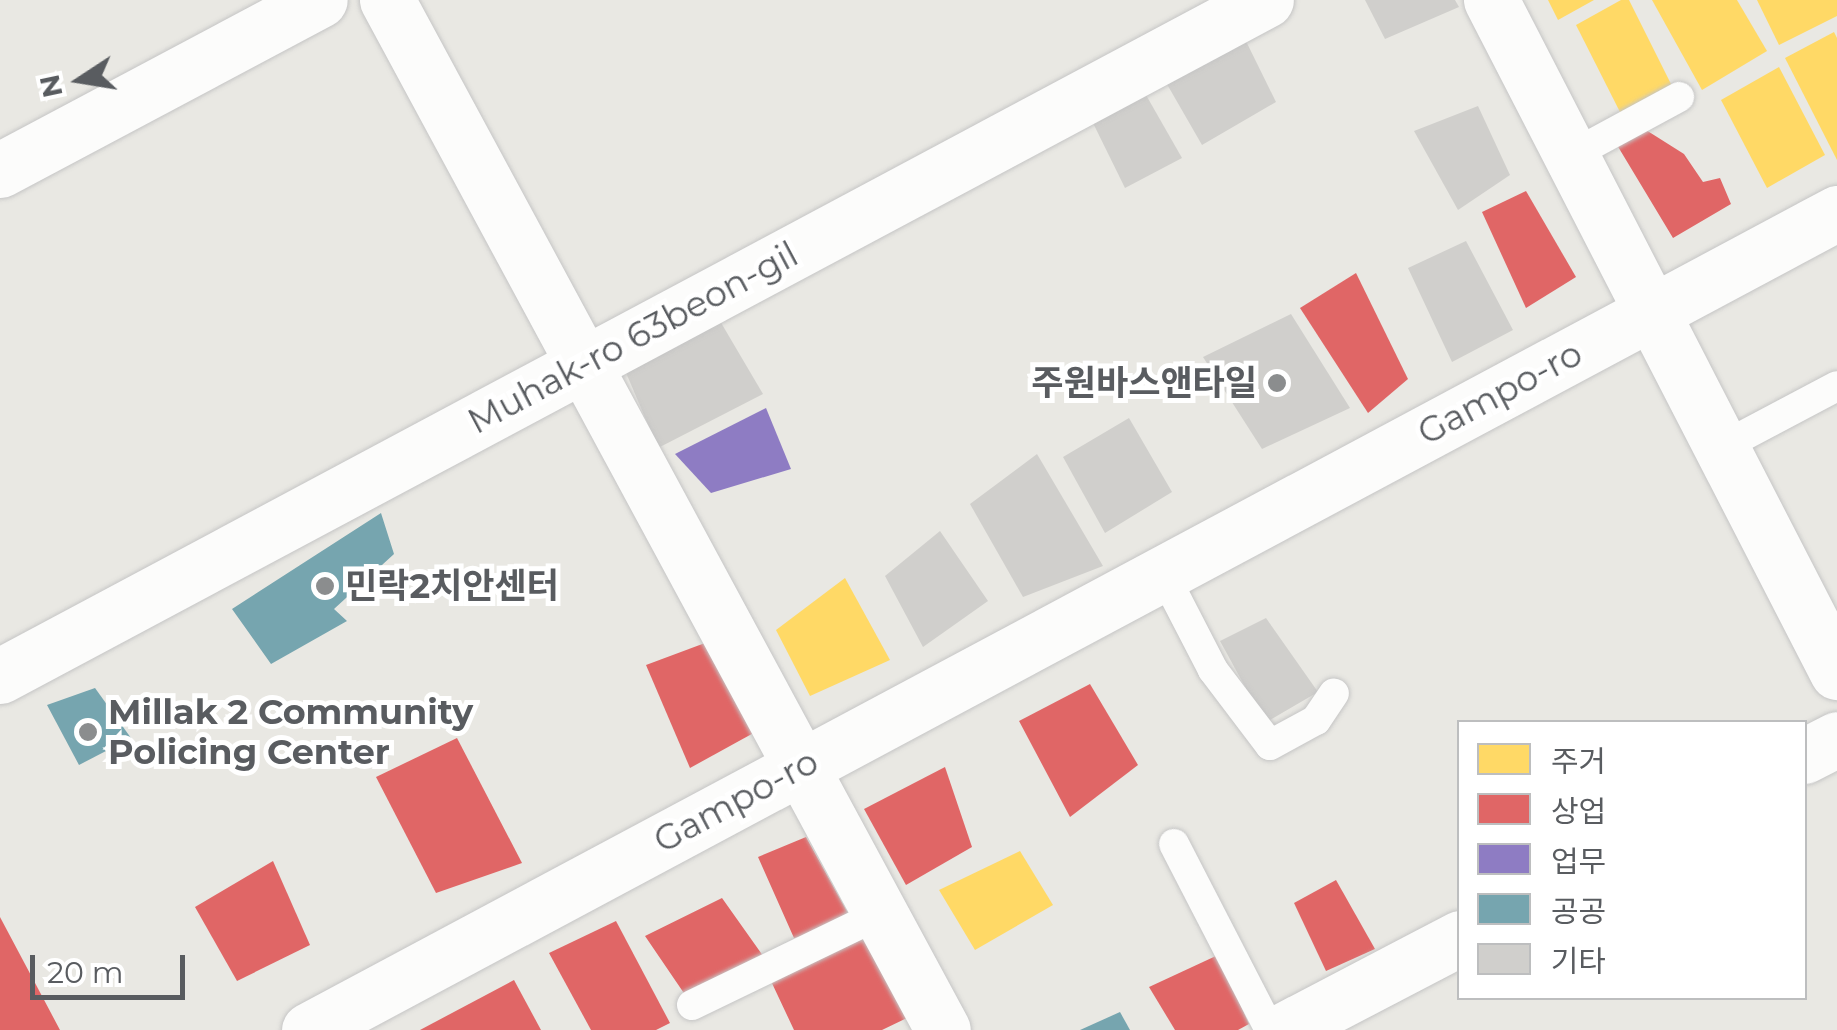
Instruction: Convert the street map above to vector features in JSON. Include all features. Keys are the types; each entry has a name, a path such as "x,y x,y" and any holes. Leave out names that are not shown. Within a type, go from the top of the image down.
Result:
{"street":[{"path":"0,170 320,0"},
{"path":"387,0 884,912 944,1030"},
{"name":"Muhak-ro 63beon-gil","path":"0,676 1266,0"},
{"path":"1491,0 1837,672"},
{"name":"Gampo-ro","path":"308,1030 1837,213"},
{"path":"1807,754 1837,738"},
{"path":"1284,1030 1457,940"}],"lane":[{"path":"1570,156 1679,97"},
{"path":"1720,448 1837,386"},
{"path":"1163,572 1213,670 1270,744 1316,720 1334,692"},
{"path":"1174,844 1270,1030"},
{"path":"692,1005 884,912"}],"building: 주거":[{"path":"1548,0 1594,0 1558,20"},
{"path":"1621,0 1629,0 1672,86 1621,114 1576,25"},
{"path":"1652,0 1737,0 1767,51 1702,90"},
{"path":"1757,0 1837,0 1837,16 1779,45"},
{"path":"1834,32 1837,38 1837,160 1785,58"},
{"path":"1779,67 1825,155 1767,188 1721,100"},
{"path":"845,578 890,660 810,696 776,630"},
{"path":"1020,851 1053,905 975,950 939,890"}],"building: 상업":[{"path":"1646,130 1684,154 1703,182 1720,178 1731,204 1673,238 1617,145"},
{"path":"1526,191 1576,277 1526,308 1482,212"},
{"path":"1356,273 1408,379 1368,413 1300,308"},
{"path":"705,643 759,730 690,768 646,665"},
{"path":"1090,684 1138,765 1070,817 1019,721"},
{"path":"457,738 522,863 436,893 376,777"},
{"path":"945,767 972,847 906,885 864,809"},
{"path":"806,837 909,1017 882,1030 794,1030 770,979 692,1005 645,936 722,898 771,967 854,927 794,938 758,857"},
{"path":"273,861 310,945 237,981 195,907"},
{"path":"1336,880 1375,949 1326,971 1294,903"},
{"path":"0,917 60,1030 0,1030"},
{"path":"616,921 670,1023 656,1030 591,1030 549,953"},
{"path":"1218,955 1249,1024 1238,1030 1175,1030 1149,987"},
{"path":"514,980 541,1030 420,1030"}],"building: 업무":[{"path":"766,408 791,469 711,493 675,454"}],"building: 공공":[{"path":"381,513 394,554 334,609 347,621 271,664 232,609"},
{"path":"95,688 131,738 79,765 47,705"},
{"path":"1120,1012 1130,1030 1080,1030"}],"building: 기타":[{"path":"1365,0 1455,0 1459,7 1385,39"},
{"path":"1241,31 1276,102 1202,145 1164,79"},
{"path":"1142,88 1182,158 1125,188 1093,123"},
{"path":"1478,106 1510,175 1458,210 1414,131"},
{"path":"1466,241 1513,330 1452,362 1408,268"},
{"name":"주원바스앤타일","path":"1291,314 1350,408 1262,449 1203,357"},
{"path":"720,321 763,394 658,448 624,368"},
{"path":"1129,418 1172,492 1105,533 1063,457"},
{"path":"1037,454 1103,566 1023,597 970,504"},
{"path":"940,531 988,601 923,647 885,576"},
{"path":"1266,618 1318,692 1265,723 1220,641"}],"place":[{"name":"주원바스앤타일","path":"1277,383"},
{"name":"민락2치안센터","path":"325,586"},
{"name":"Millak 2 Community Policing Center","path":"88,732"}]}
